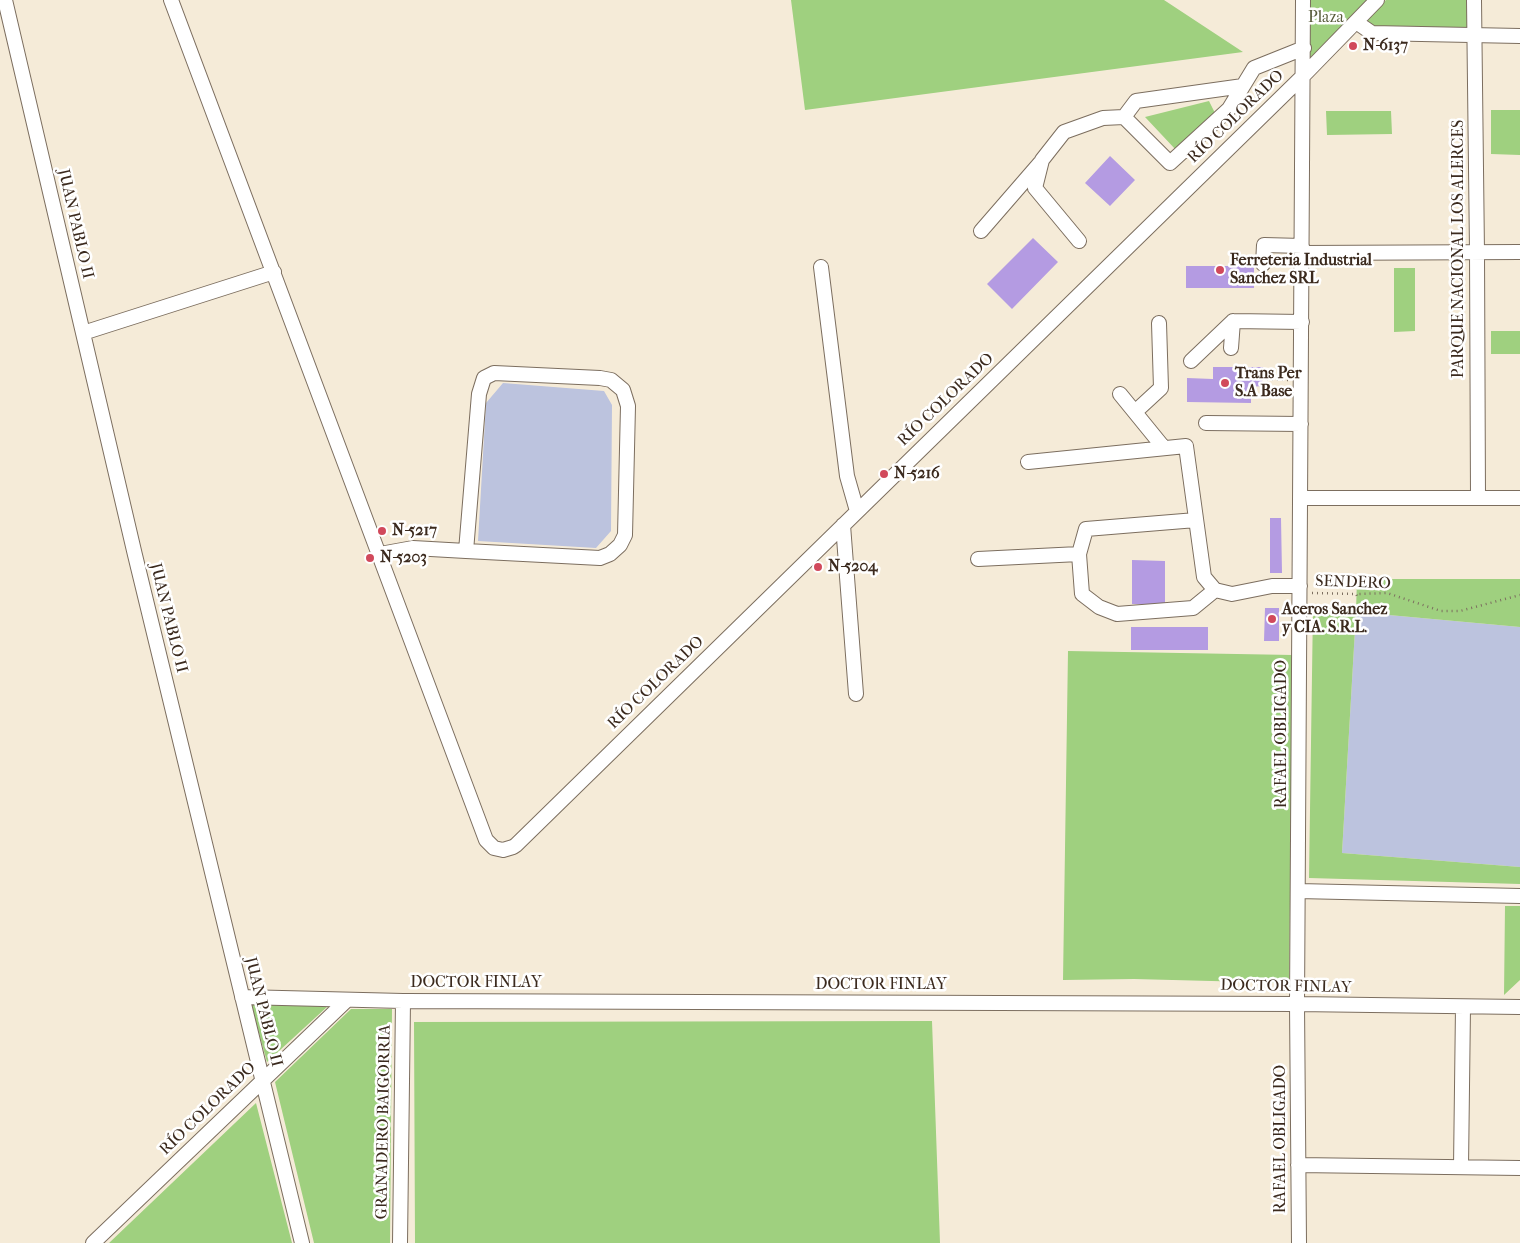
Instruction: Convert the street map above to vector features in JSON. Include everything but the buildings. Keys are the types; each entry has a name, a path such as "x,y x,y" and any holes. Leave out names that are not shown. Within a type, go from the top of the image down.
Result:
{"street":[{"name":"JUAN PABLO II","path":"4,0 302,1243"},
{"path":"171,0 380,554 413,548 466,551 600,558 610,554 620,545 625,535 628,406 623,390 611,380 600,378 494,373 484,378 479,394 466,551"},
{"name":"RAFAEL OBLIGADO","path":"1299,1243 1298,891 1304,0"},
{"name":"RÍO COLORADO","path":"380,554 486,840 491,846 499,850 508,849 516,845 1304,76 1377,0"},
{"name":"PARQUE NACIONAL LOS ALERCES","path":"1474,0 1478,498"},
{"path":"1356,22 1372,33 1520,36"},
{"path":"980,231 1064,132 1103,118 1124,117 1170,163 1229,109 1254,68 1304,48"},
{"path":"1124,117 1136,101 1243,86"},
{"path":"1042,160 1035,188 1079,241"},
{"path":"1264,264 1264,245 1302,249 1520,252"},
{"path":"821,267 847,476 857,511"},
{"path":"83,333 274,272"},
{"path":"1191,361 1232,321 1302,322"},
{"path":"1231,348 1232,321"},
{"path":"1135,412 1161,388 1159,323"},
{"path":"1120,394 1164,448"},
{"path":"1206,423 1301,424"},
{"path":"1028,462 1186,446 1204,577 1215,590 1232,594 1272,586 1300,590"},
{"path":"1301,498 1520,498"},
{"path":"1196,520 1086,529 1079,554 1082,594 1099,607 1117,614 1194,608 1215,590"},
{"path":"842,526 856,694"},
{"path":"978,559 1079,554"},
{"path":"1298,891 1520,896"},
{"name":"DOCTOR FINLAY","path":"242,997 403,1001 1463,1006 1517,1004"},
{"name":"RÍO COLORADO","path":"93,1243 347,1000"},
{"name":"GRANADERO BAIGORRIA","path":"400,1243 403,1001"},
{"path":"1461,1168 1463,1006"},
{"path":"1298,1165 1520,1168"}],"path":[{"path":"1273,275 1302,275"},
{"path":"1262,379 1302,380"},
{"name":"SENDERO","path":"1300,590 1356,594 1357,596 1358,594 1387,593 1441,611 1460,611 1520,595"}],"shaded area":[{"path":"503,383 604,391 612,405 611,531 596,548 478,541 486,403"},
{"path":"1356,612 1520,627 1520,867 1342,853"}],"green space":[{"path":"791,0 1164,0 1243,52 805,110"},
{"name":"Plaza","path":"1308,0 1369,0 1308,60"},
{"name":"Plaza","path":"1386,0 1469,0 1470,31 1372,29 1364,22"},
{"path":"1209,101 1215,113 1176,150 1145,117"},
{"path":"1491,110 1520,110 1520,155 1491,154"},
{"path":"1326,111 1391,111 1392,134 1327,135"},
{"path":"1394,268 1415,268 1415,331 1394,332"},
{"path":"1491,331 1520,331 1520,354 1491,354"},
{"path":"1357,579 1520,579 1520,627 1356,612 1342,853 1520,867 1520,884 1309,878 1313,607 1356,611"},
{"path":"1068,651 1293,655 1289,983 1134,979 1063,980"},
{"path":"1505,906 1520,906 1520,980 1504,995"},
{"path":"251,1004 328,1006 267,1062"},
{"path":"351,1009 392,1009 390,1243 314,1243 275,1082"},
{"path":"932,1021 940,1243 415,1243 414,1022"},
{"path":"256,1103 292,1243 109,1243"}],"place":[{"name":"N-6137","path":"1353,46"},
{"name":"Ferreteria Industrial Sanchez SRL","path":"1220,270"},
{"name":"Trans Per S.A Base","path":"1225,383"},
{"name":"N-5216","path":"884,474"},
{"name":"N-5217","path":"382,531"},
{"name":"N-5203","path":"370,558"},
{"name":"N-5204","path":"818,567"},
{"name":"Aceros Sanchez y CIA. S.R.L.","path":"1272,619"}]}
